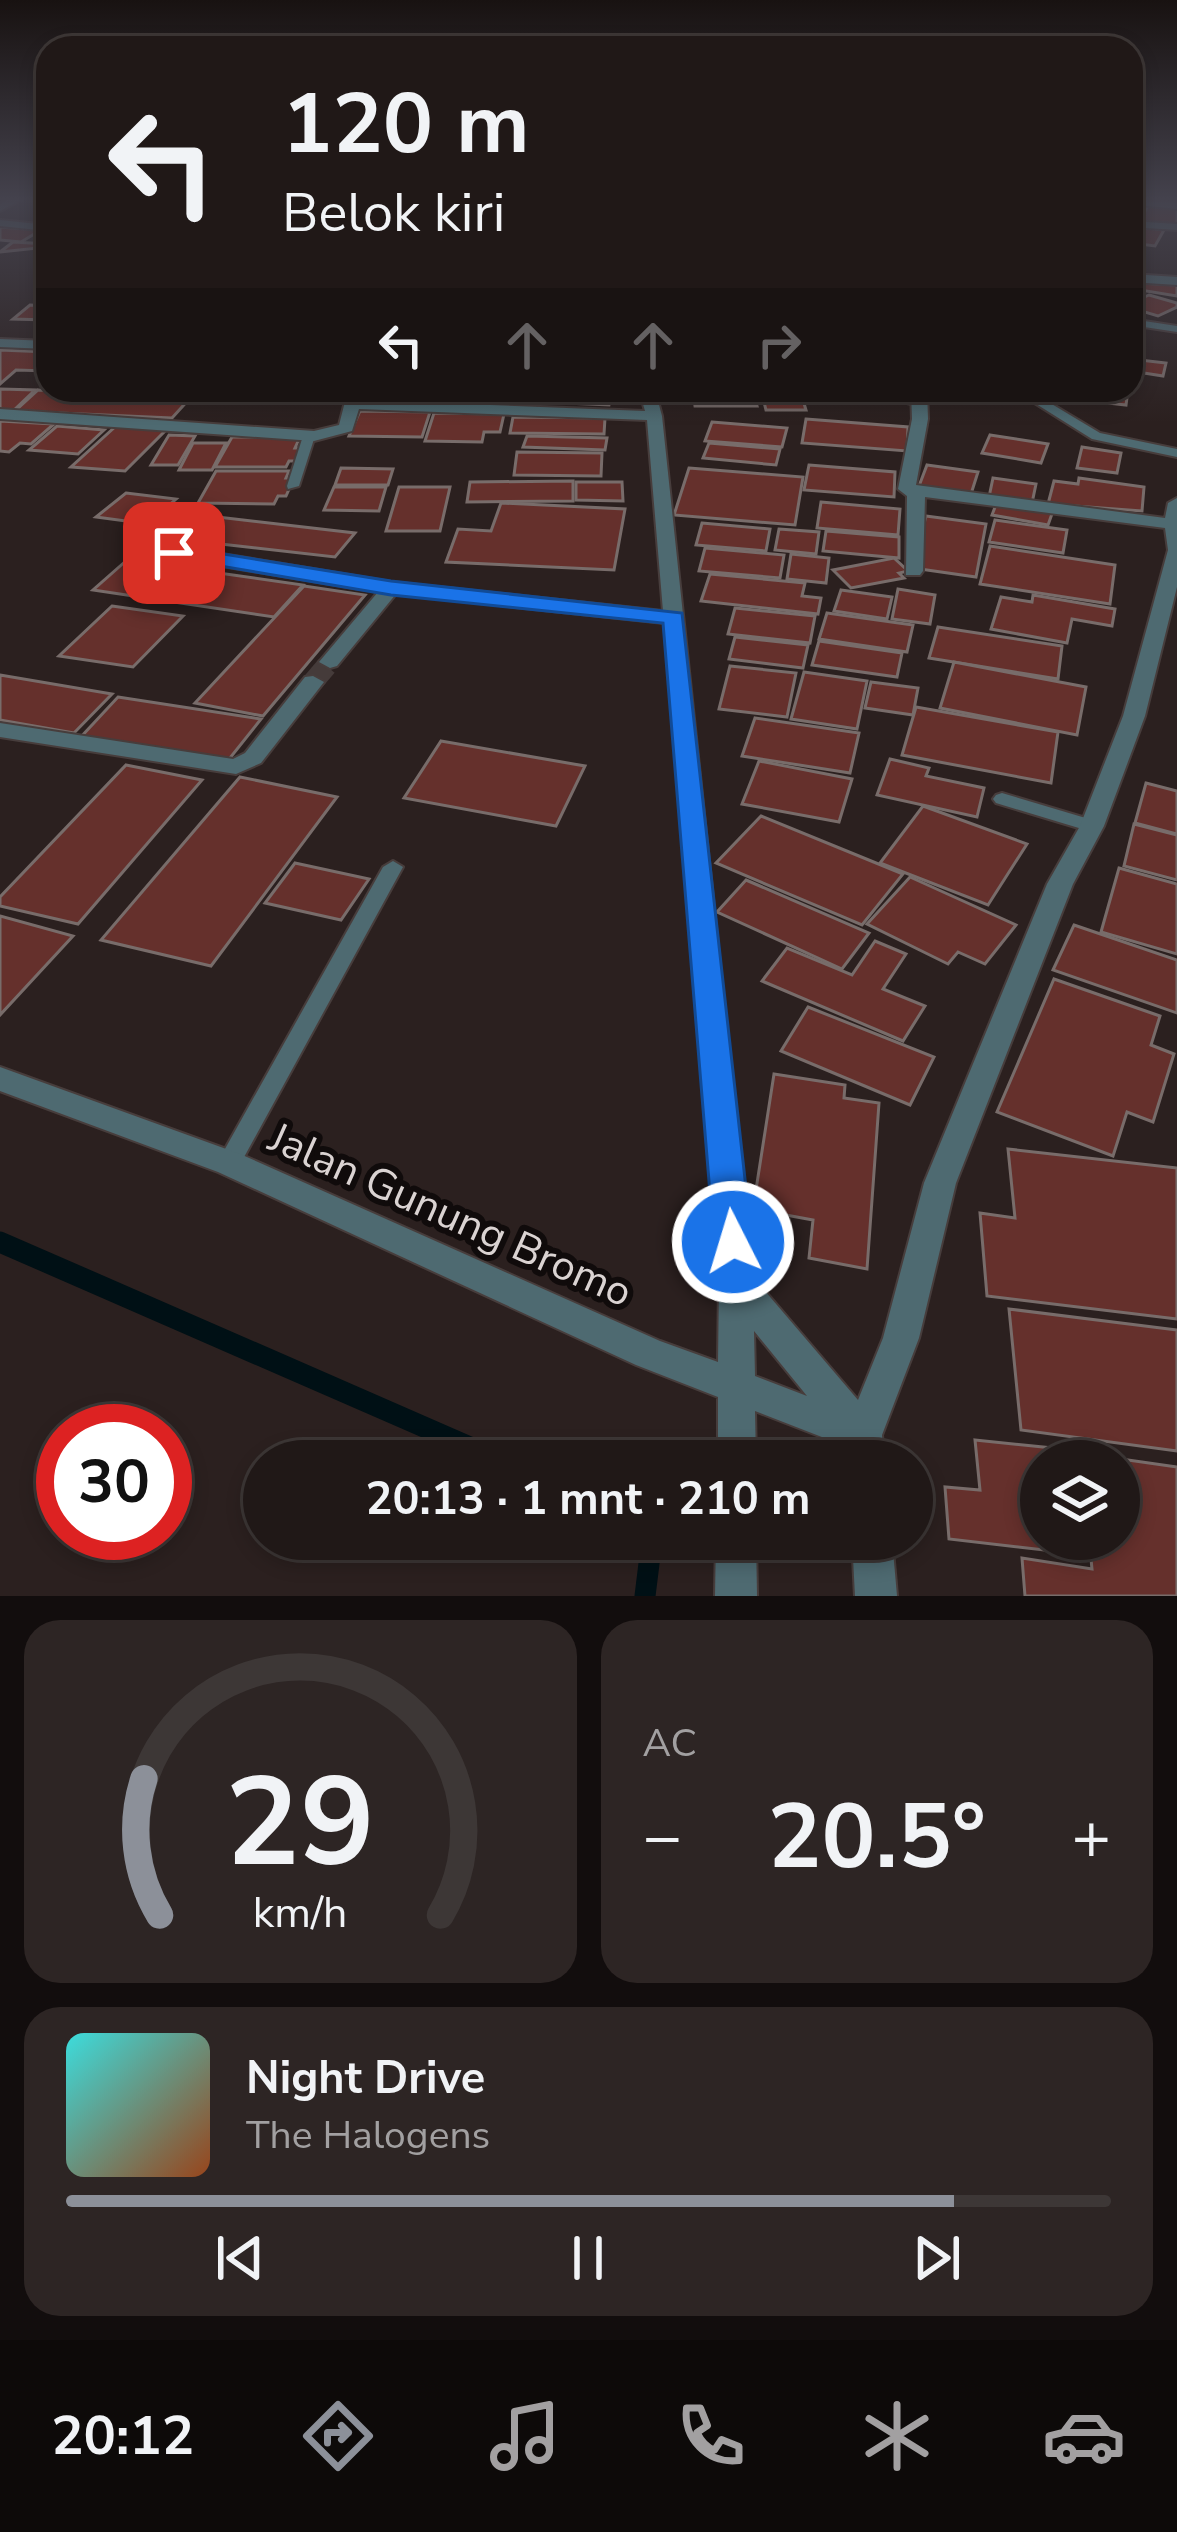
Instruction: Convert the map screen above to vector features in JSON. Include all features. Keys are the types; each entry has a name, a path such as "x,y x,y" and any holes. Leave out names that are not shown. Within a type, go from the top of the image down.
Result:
{"street":[{"path":"1143,279 1177,281"},
{"path":"0,343 36,344"},
{"path":"0,415 309,436 346,428 354,402"},
{"path":"601,402 650,403 736,1283 737,1440"},
{"path":"907,489 919,402"},
{"path":"867,1440 901,1338 940,1183 1060,884 1092,826 1150,664 1177,550 1175,513 907,489"},
{"path":"907,489 916,494 913,571"},
{"path":"174,553 391,588 674,618"},
{"path":"330,662 391,588"},
{"path":"0,730 236,767 253,758 313,682"},
{"name":"Jalan Gunung Bromo","path":"0,1079 229,1163 847,1440"},
{"path":"736,1283 858,1440"},
{"path":"736,1560 736,1596"},
{"path":"873,1560 876,1596"}],"lane":[{"path":"1143,324 1177,329"},
{"path":"1041,402 1096,436 1177,453"},
{"path":"293,486 309,436"},
{"path":"1002,799 1092,826"},
{"path":"229,1163 393,867"}],"building":[{"path":"1143,283 1177,285 1177,296 1143,290"},
{"path":"1149,295 1177,303 1177,307 1158,316 1143,312 1143,298"},
{"path":"30,305 36,305 36,320 13,319"},
{"path":"0,350 36,352 36,371 16,370 0,384"},
{"path":"1143,360 1166,363 1163,376 1143,373"},
{"path":"0,389 35,390 13,411 0,410"},
{"path":"36,392 36,402 186,402 172,418 15,411"},
{"path":"544,402 610,402 609,405"},
{"path":"694,402 756,402 757,406 695,406"},
{"path":"764,402 804,402 806,410 766,410"},
{"path":"360,411 430,412 422,437 349,436"},
{"path":"434,413 504,414 500,432 484,432 482,442 425,441"},
{"path":"513,417 605,418 604,434 510,433"},
{"path":"806,419 908,427 907,451 802,443"},
{"path":"0,421 54,424 31,444 20,443 9,452 0,451"},
{"path":"712,422 787,428 782,447 705,441"},
{"path":"57,426 104,430 78,454 29,450"},
{"path":"116,426 167,429 125,471 71,467"},
{"path":"169,435 195,436 178,465 151,465"},
{"path":"990,435 1048,444 1041,463 982,453"},
{"path":"527,436 607,438 605,450 523,447"},
{"path":"232,437 300,437 295,448 304,448 299,461 289,461 286,467 215,467"},
{"path":"193,443 226,443 212,470 179,470"},
{"path":"709,443 780,449 776,465 703,458"},
{"path":"1082,447 1121,453 1117,473 1077,468"},
{"path":"517,452 602,453 601,476 514,475"},
{"path":"809,465 895,472 894,497 804,490"},
{"path":"927,465 978,472 971,494 919,486"},
{"path":"341,468 393,469 388,485 335,485"},
{"path":"689,468 803,477 795,525 674,515"},
{"path":"216,471 289,471 286,478 294,478 286,496 278,496 274,504 198,503"},
{"path":"993,478 1036,484 1032,503 989,497"},
{"path":"1079,478 1144,487 1142,511 1048,504 1054,481 1078,484"},
{"path":"573,481 573,501 467,502 470,482"},
{"path":"576,482 622,482 623,501 576,500"},
{"path":"334,487 386,487 379,511 324,510"},
{"path":"399,487 450,487 440,531 386,531"},
{"path":"126,493 176,499 148,524 96,517"},
{"path":"821,502 900,509 898,535 817,528"},
{"path":"997,502 1053,511 1048,525 992,515"},
{"path":"501,503 625,509 614,570 446,562 458,529 491,531"},
{"path":"192,514 355,533 335,557 168,538"},
{"path":"926,516 986,524 976,577 913,568"},
{"path":"995,520 1067,530 1063,553 989,542"},
{"path":"702,523 770,529 766,551 696,545"},
{"path":"779,529 819,532 816,554 775,550"},
{"path":"826,531 899,537 899,558 823,551"},
{"path":"990,546 1115,565 1110,604 980,584"},
{"path":"705,548 784,555 780,578 699,571"},
{"path":"791,554 829,558 826,583 787,579"},
{"path":"894,558 908,571 899,573 904,578 851,588 833,570"},
{"path":"127,560 303,585 274,617 93,590"},
{"path":"710,574 805,583 802,596 821,598 818,614 701,601"},
{"path":"304,586 365,595 263,716 195,703"},
{"path":"898,589 935,595 930,624 892,619"},
{"path":"841,590 892,597 887,619 834,611"},
{"path":"1033,595 1115,609 1112,626 1072,619 1067,643 991,629 1001,597 1032,602"},
{"path":"112,606 183,616 133,667 59,656"},
{"path":"735,608 815,616 810,643 728,634"},
{"path":"827,613 913,625 907,652 819,639"},
{"path":"938,627 1062,646 1058,679 929,658"},
{"path":"735,637 808,645 803,668 729,659"},
{"path":"819,641 902,653 897,677 812,665"},
{"path":"954,662 1086,687 1077,735 940,708"},
{"path":"730,666 796,673 787,717 719,709"},
{"path":"804,672 867,681 857,729 791,719"},
{"path":"0,675 112,694 74,733 0,720"},
{"path":"871,682 918,688 913,715 865,708"},
{"path":"118,697 261,719 226,763 79,739"},
{"path":"916,707 1058,732 1051,783 902,755"},
{"path":"755,718 859,733 850,773 742,756"},
{"path":"441,741 585,766 556,826 404,798"},
{"path":"890,759 929,768 926,776 984,788 977,817 877,795"},
{"path":"759,761 852,779 839,822 742,804"},
{"path":"126,765 202,780 78,924 0,906 0,897"},
{"path":"240,777 337,797 211,966 101,940"},
{"path":"1146,783 1177,791 1177,834 1135,823"},
{"path":"923,806 1027,844 988,905 880,863"},
{"path":"761,816 903,874 862,925 716,863"},
{"path":"1134,824 1177,835 1177,880 1124,866"},
{"path":"295,863 369,879 341,920 265,903"},
{"path":"1119,868 1177,884 1177,954 1101,932"},
{"path":"910,877 1016,925 985,964 958,952 948,964 867,924"},
{"path":"746,880 869,933 842,969 717,912"},
{"path":"0,916 73,936 0,1015"},
{"path":"1074,925 1177,960 1177,1013 1053,970"},
{"path":"875,941 906,954 883,989 925,1006 903,1041 762,981 787,948 852,975"},
{"path":"1054,979 1160,1016 1151,1045 1174,1054 1153,1122 1127,1112 1113,1156 997,1112"},
{"path":"808,1007 934,1057 910,1105 781,1051"},
{"path":"774,1074 845,1085 844,1098 879,1103 867,1269 809,1258 813,1220 753,1209"},
{"path":"1008,1149 1177,1168 1177,1319 987,1296 980,1213 1015,1218"},
{"path":"1009,1309 1177,1330 1177,1451 1140,1446 1140,1440 1095,1440 1021,1430"},
{"path":"975,1440 1020,1445 1020,1547 949,1539 945,1487 980,1490"},
{"path":"1140,1462 1177,1467 1177,1596 1025,1596 1022,1560 1092,1569 1091,1560 1140,1560"}],"waterway":[{"path":"0,1242 454,1440"},
{"path":"645,1596 649,1560"}],"tunnel":[{"path":"313,682 330,662"}],"route":[{"path":"174,553 391,588 674,618 733,1242"}]}
